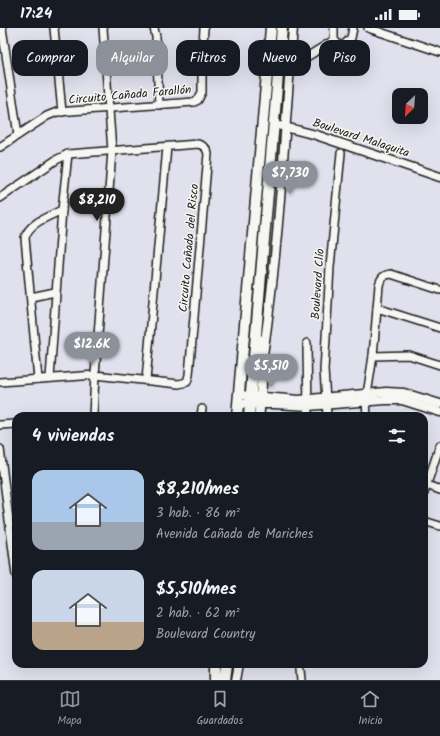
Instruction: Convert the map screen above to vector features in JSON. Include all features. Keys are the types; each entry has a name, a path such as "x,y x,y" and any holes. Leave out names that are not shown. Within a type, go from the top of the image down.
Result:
{"main road":[{"path":"270,40 271,28"},
{"path":"281,40 282,28"},
{"path":"237,412 267,76"},
{"path":"258,412 255,401 256,329 278,76"},
{"path":"251,412 255,401 263,366 256,329"},
{"path":"216,668 216,680"},
{"path":"226,680 227,668"}],"street":[{"path":"2,28 18,135"},
{"path":"54,28 62,112"},
{"path":"93,412 112,151 103,28"},
{"path":"154,28 156,37 159,105"},
{"path":"156,37 159,28"},
{"name":"Circuito Cañada Farallón","path":"0,147 47,116 62,112 194,102 198,100 201,97 202,92 204,28"},
{"path":"291,40 292,28"},
{"path":"334,28 334,40"},
{"path":"350,40 353,28"},
{"path":"368,28 389,31 440,52"},
{"path":"262,360 268,321 288,76"},
{"name":"Boulevard Malaquita","path":"274,124 316,135 440,177"},
{"name":"Circuito Cañada del Risco","path":"0,198 56,160 68,154 198,144 207,149 208,154 189,375 187,382 179,384 95,375 0,382"},
{"path":"146,380 167,147"},
{"path":"50,378 55,292 68,154"},
{"name":"Boulevard Clío","path":"327,412 324,370 330,266 341,154"},
{"path":"38,379 25,238 31,227 62,210"},
{"path":"367,412 367,397 373,356 376,308 381,279 385,275 390,274 440,290"},
{"path":"31,297 55,292"},
{"path":"376,308 440,328"},
{"path":"307,343 308,412"},
{"path":"373,356 409,355 440,365"},
{"path":"238,400 307,403 327,406 367,397 404,393 440,404"},
{"path":"307,403 326,397 367,397 402,400 440,412"},
{"path":"0,425 12,424"},
{"path":"428,477 440,448"},
{"path":"0,450 12,544"},
{"path":"428,485 440,490"},
{"path":"428,523 440,526"},
{"path":"236,680 238,668"},
{"path":"301,670 302,680"}]}
